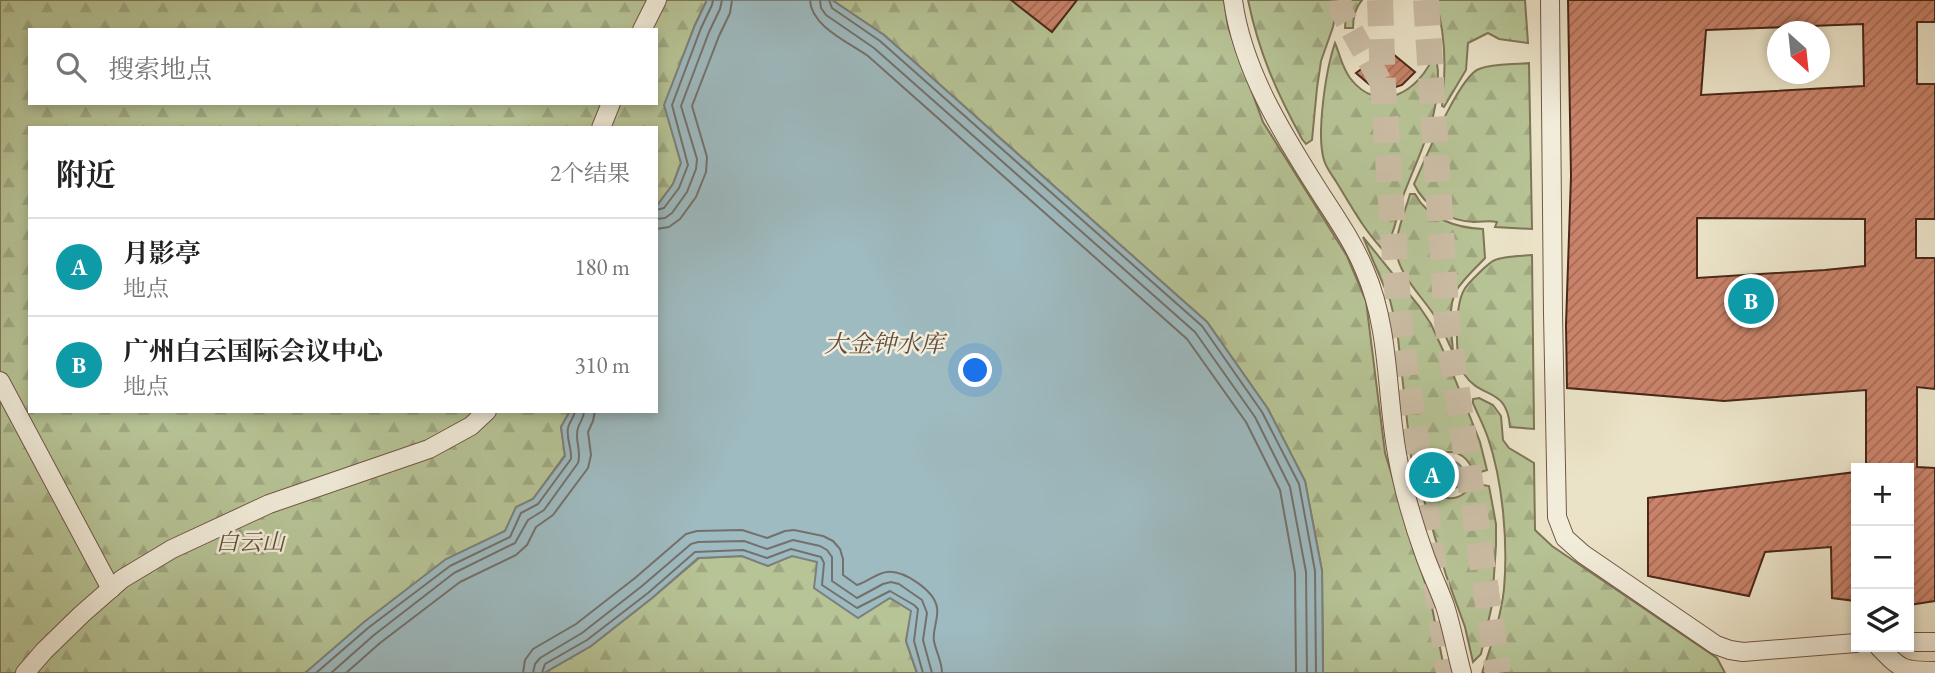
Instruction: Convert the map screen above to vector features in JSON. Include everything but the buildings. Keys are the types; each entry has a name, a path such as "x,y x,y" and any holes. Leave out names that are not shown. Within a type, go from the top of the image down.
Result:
{"street":[{"path":"643,28 657,0"},
{"path":"1233,0 1241,39 1268,104 1348,237 1365,271 1377,305 1385,347 1397,452 1406,492 1425,556 1445,606 1462,673"},
{"path":"1550,0 1557,517 1565,538 1594,562 1716,645 1743,652 1851,643"},
{"path":"602,126 610,105"},
{"path":"0,381 111,589"},
{"path":"25,673 82,614 122,579 172,549 269,505 429,449 471,426 485,413"},
{"path":"1914,642 1935,642"},
{"path":"1884,652 1896,665 1909,671 1935,671"}],"green space":[{"name":"白云山","path":"0,0 707,0 665,105 681,163 673,184 658,204 658,126 28,126 28,413 569,413 561,427 565,455 533,499 516,508 505,531 477,546 305,673 0,673"},
{"path":"832,0 1224,0 1228,27 1263,122 1347,256 1366,301 1385,453 1431,602 1445,673 1323,673 1322,571 1305,481 1268,409 1207,322 884,35"},
{"path":"1248,0 1338,0 1333,27 1321,61 1312,140 1306,144 1269,71"},
{"path":"1349,0 1362,0 1355,13 1353,28 1345,28 1346,12"},
{"path":"1435,0 1525,0 1528,43 1499,39 1488,33 1468,43 1466,70 1444,107 1443,39"},
{"path":"1335,43 1350,78 1362,90 1374,96 1386,97 1409,88 1428,68 1434,55 1436,56 1438,75 1434,112 1402,199 1393,232 1383,250 1358,218 1324,160 1321,134 1323,102"},
{"path":"1529,63 1532,229 1495,227 1497,222 1465,221 1447,216 1424,200 1414,184 1452,103 1471,75 1479,69"},
{"path":"1410,194 1415,194 1435,216 1463,227 1483,229 1485,258 1462,282 1453,298 1453,352 1438,322 1405,275 1397,257 1398,234"},
{"path":"1363,237 1431,324 1480,442 1487,470 1473,472 1463,457 1448,452 1435,458 1427,474 1416,467 1411,457 1397,329 1390,300"},
{"path":"1532,255 1534,429 1510,427 1508,414 1499,399 1471,382 1464,374 1459,357 1457,332 1461,298 1474,278 1495,260"},
{"path":"1479,398 1493,405 1501,416 1503,440 1509,448 1534,463 1535,530 1552,546 1717,658 1725,673 1482,673 1501,610 1505,552 1503,513 1493,455 1473,403 1473,399"},
{"path":"1417,476 1428,482 1438,494 1450,498 1462,495 1472,483 1489,486 1496,524 1492,605 1481,654 1473,662 1465,627 1446,575"},
{"path":"742,556 768,566 790,556 819,562 912,611 906,641 917,673 544,673 591,646 699,558"}],"water":[{"name":"大金钟水库","path":"707,0 832,0 884,35 1207,322 1268,409 1305,481 1322,571 1323,673 917,673 906,641 911,611 890,598 858,618 814,588 817,562 792,556 768,566 742,556 698,558 591,646 544,673 305,673 364,622 446,559 505,531 516,507 533,499 565,456 561,427 569,413 658,413 658,204 673,184 681,163 664,105"},
{"path":"1450,461 1460,465 1464,475 1460,485 1450,489 1440,485 1436,475 1440,465"}],"tunnel":[{"path":"1340,0 1341,11 1383,86"},
{"path":"1380,0 1383,86 1400,331 1449,673"},
{"path":"1426,0 1447,323 1498,673"}],"place":[{"name":"广州白云国际会议中心","path":"1751,301"},
{"name":"月影亭","path":"1432,475"}]}
